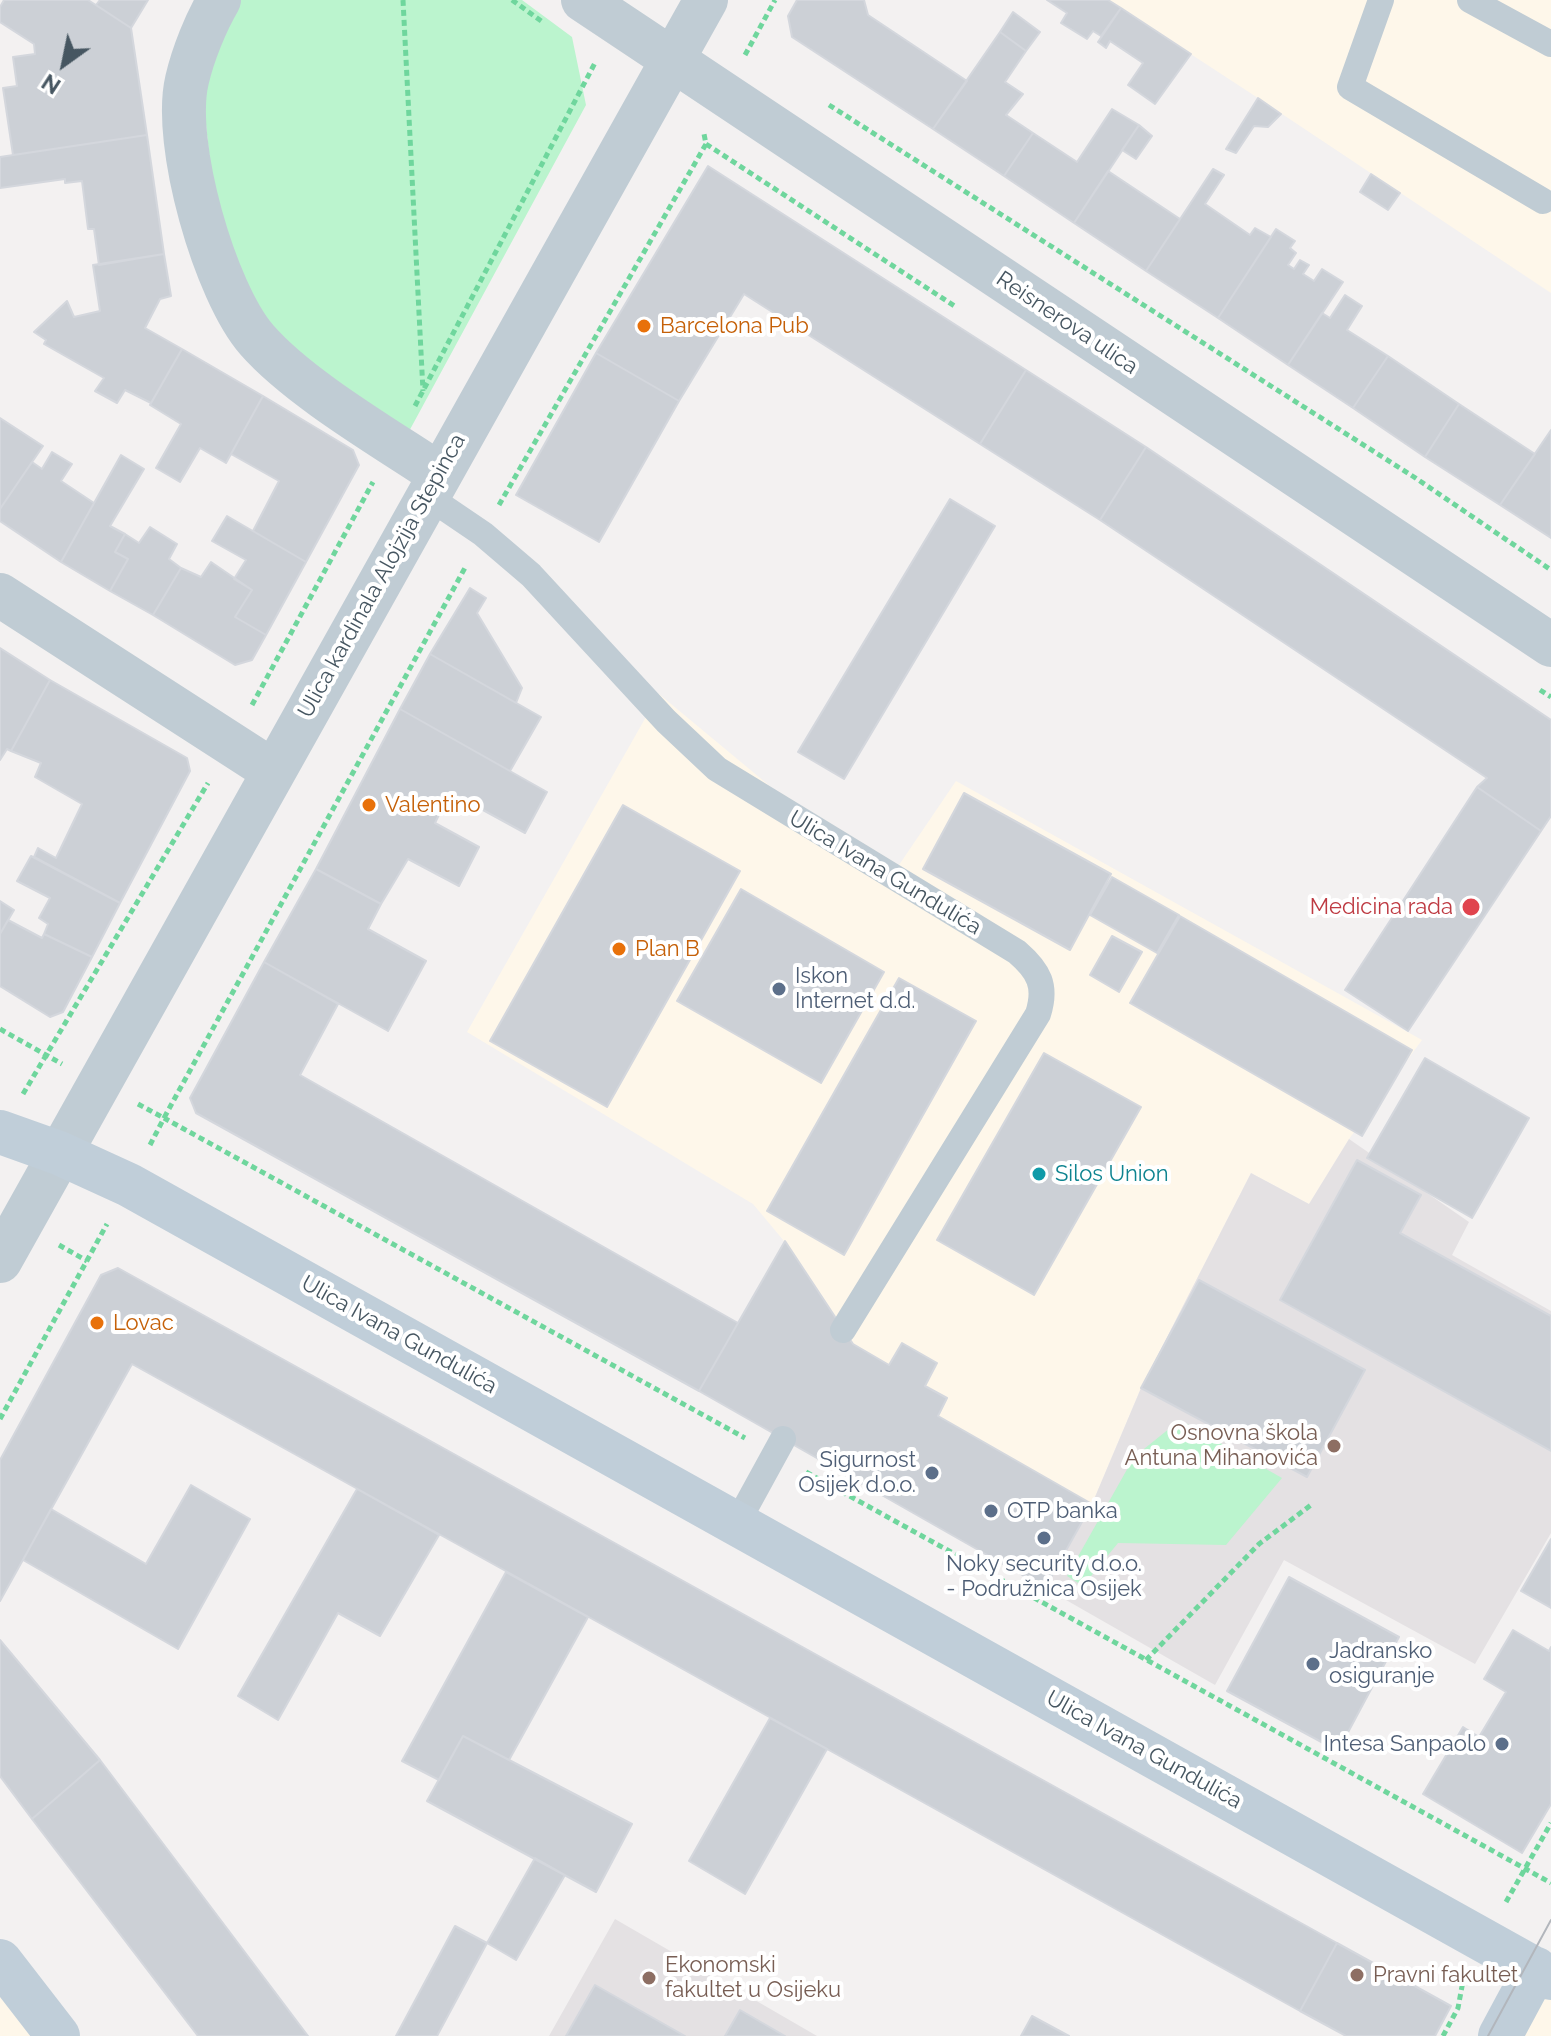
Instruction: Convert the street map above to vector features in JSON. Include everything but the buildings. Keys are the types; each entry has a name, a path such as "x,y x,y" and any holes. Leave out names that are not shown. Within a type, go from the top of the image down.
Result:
{"main road":[{"name":"Ulica Ivana Gundulića","path":"8,1120 59,1153 129,1185 737,1523 1546,1964"},
{"path":"0,1961 58,2036"},
{"path":"1500,2036 1546,1964"}],"street":[{"path":"219,0 187,81 186,141 207,242 234,307 256,339 280,363 394,443 433,485"},
{"name":"Reisnerova ulica","path":"583,0 1551,645"},
{"name":"Ulica kardinala Alojzija Stepinca","path":"59,1153 706,0"},
{"path":"0,595 273,771"},
{"path":"0,1261 59,1153"}],"lane":[{"path":"1381,0 1350,87 1543,201"},
{"path":"1470,0 1551,44"},
{"name":"Ulica Ivana Gundulića","path":"433,485 531,575 666,721 717,769 1017,952 1036,968 1043,986 1038,1014 843,1330"},
{"path":"737,1523 783,1439"}],"path":[{"path":"403,0 423,392"},
{"path":"746,53 760,61"},
{"path":"8,1120 232,745 423,392 597,60"},
{"path":"827,104 1414,477 1551,570"},
{"path":"0,1029 164,1118 483,534 706,144 704,128"},
{"path":"1146,1660 1259,1544 1311,1505"}],"shaded area":[{"path":"1108,0 1551,0 1551,293 1258,98"},
{"path":"659,694 771,787 899,865 956,781 1422,1040 1349,1139 1309,1204 1251,1173 1141,1388 1092,1504 1045,1588 699,1391 784,1241 753,1204 467,1032"},
{"name":"Osnovna škola Antuna Mihanovića","path":"1349,1139 1469,1222 1452,1255 1551,1311 1551,1533 1475,1664 1284,1560 1215,1685 1045,1588 1092,1504 1141,1388 1251,1173 1309,1204"},
{"name":"Ekonomski fakultet u Osijeku","path":"615,1919 817,2036 549,2036"},
{"path":"1551,1983 1551,2036 1522,2036"},
{"path":"0,1989 36,2036 0,2036"}],"green space":[{"path":"229,0 522,0 572,37 586,105 407,435 300,364 249,307 217,227 203,97"},
{"path":"1180,1420 1282,1478 1226,1545 1118,1543 1083,1586 1067,1576 1134,1457"}],"tram line":[{"path":"1488,2036 1551,1920"}],"place":[{"name":"Barcelona Pub","path":"644,326"},
{"name":"Valentino","path":"369,805"},
{"name":"Medicina rada","path":"1471,907"},
{"name":"Plan B","path":"619,949"},
{"name":"Iskon Internet d.d.","path":"779,989"},
{"name":"Silos Union","path":"1039,1174"},
{"name":"Lovac","path":"97,1323"},
{"name":"Osnovna škola Antuna Mihanovića","path":"1334,1446"},
{"name":"Sigurnost Osijek d.o.o.","path":"932,1473"},
{"name":"OTP banka","path":"991,1511"},
{"name":"Noky security d.o.o. - Podružnica Osijek","path":"1044,1538"},
{"name":"Jadransko osiguranje","path":"1313,1664"},
{"name":"Intesa Sanpaolo","path":"1502,1744"},
{"name":"Pravni fakultet","path":"1357,1975"},
{"name":"Ekonomski fakultet u Osijeku","path":"649,1978"}]}
